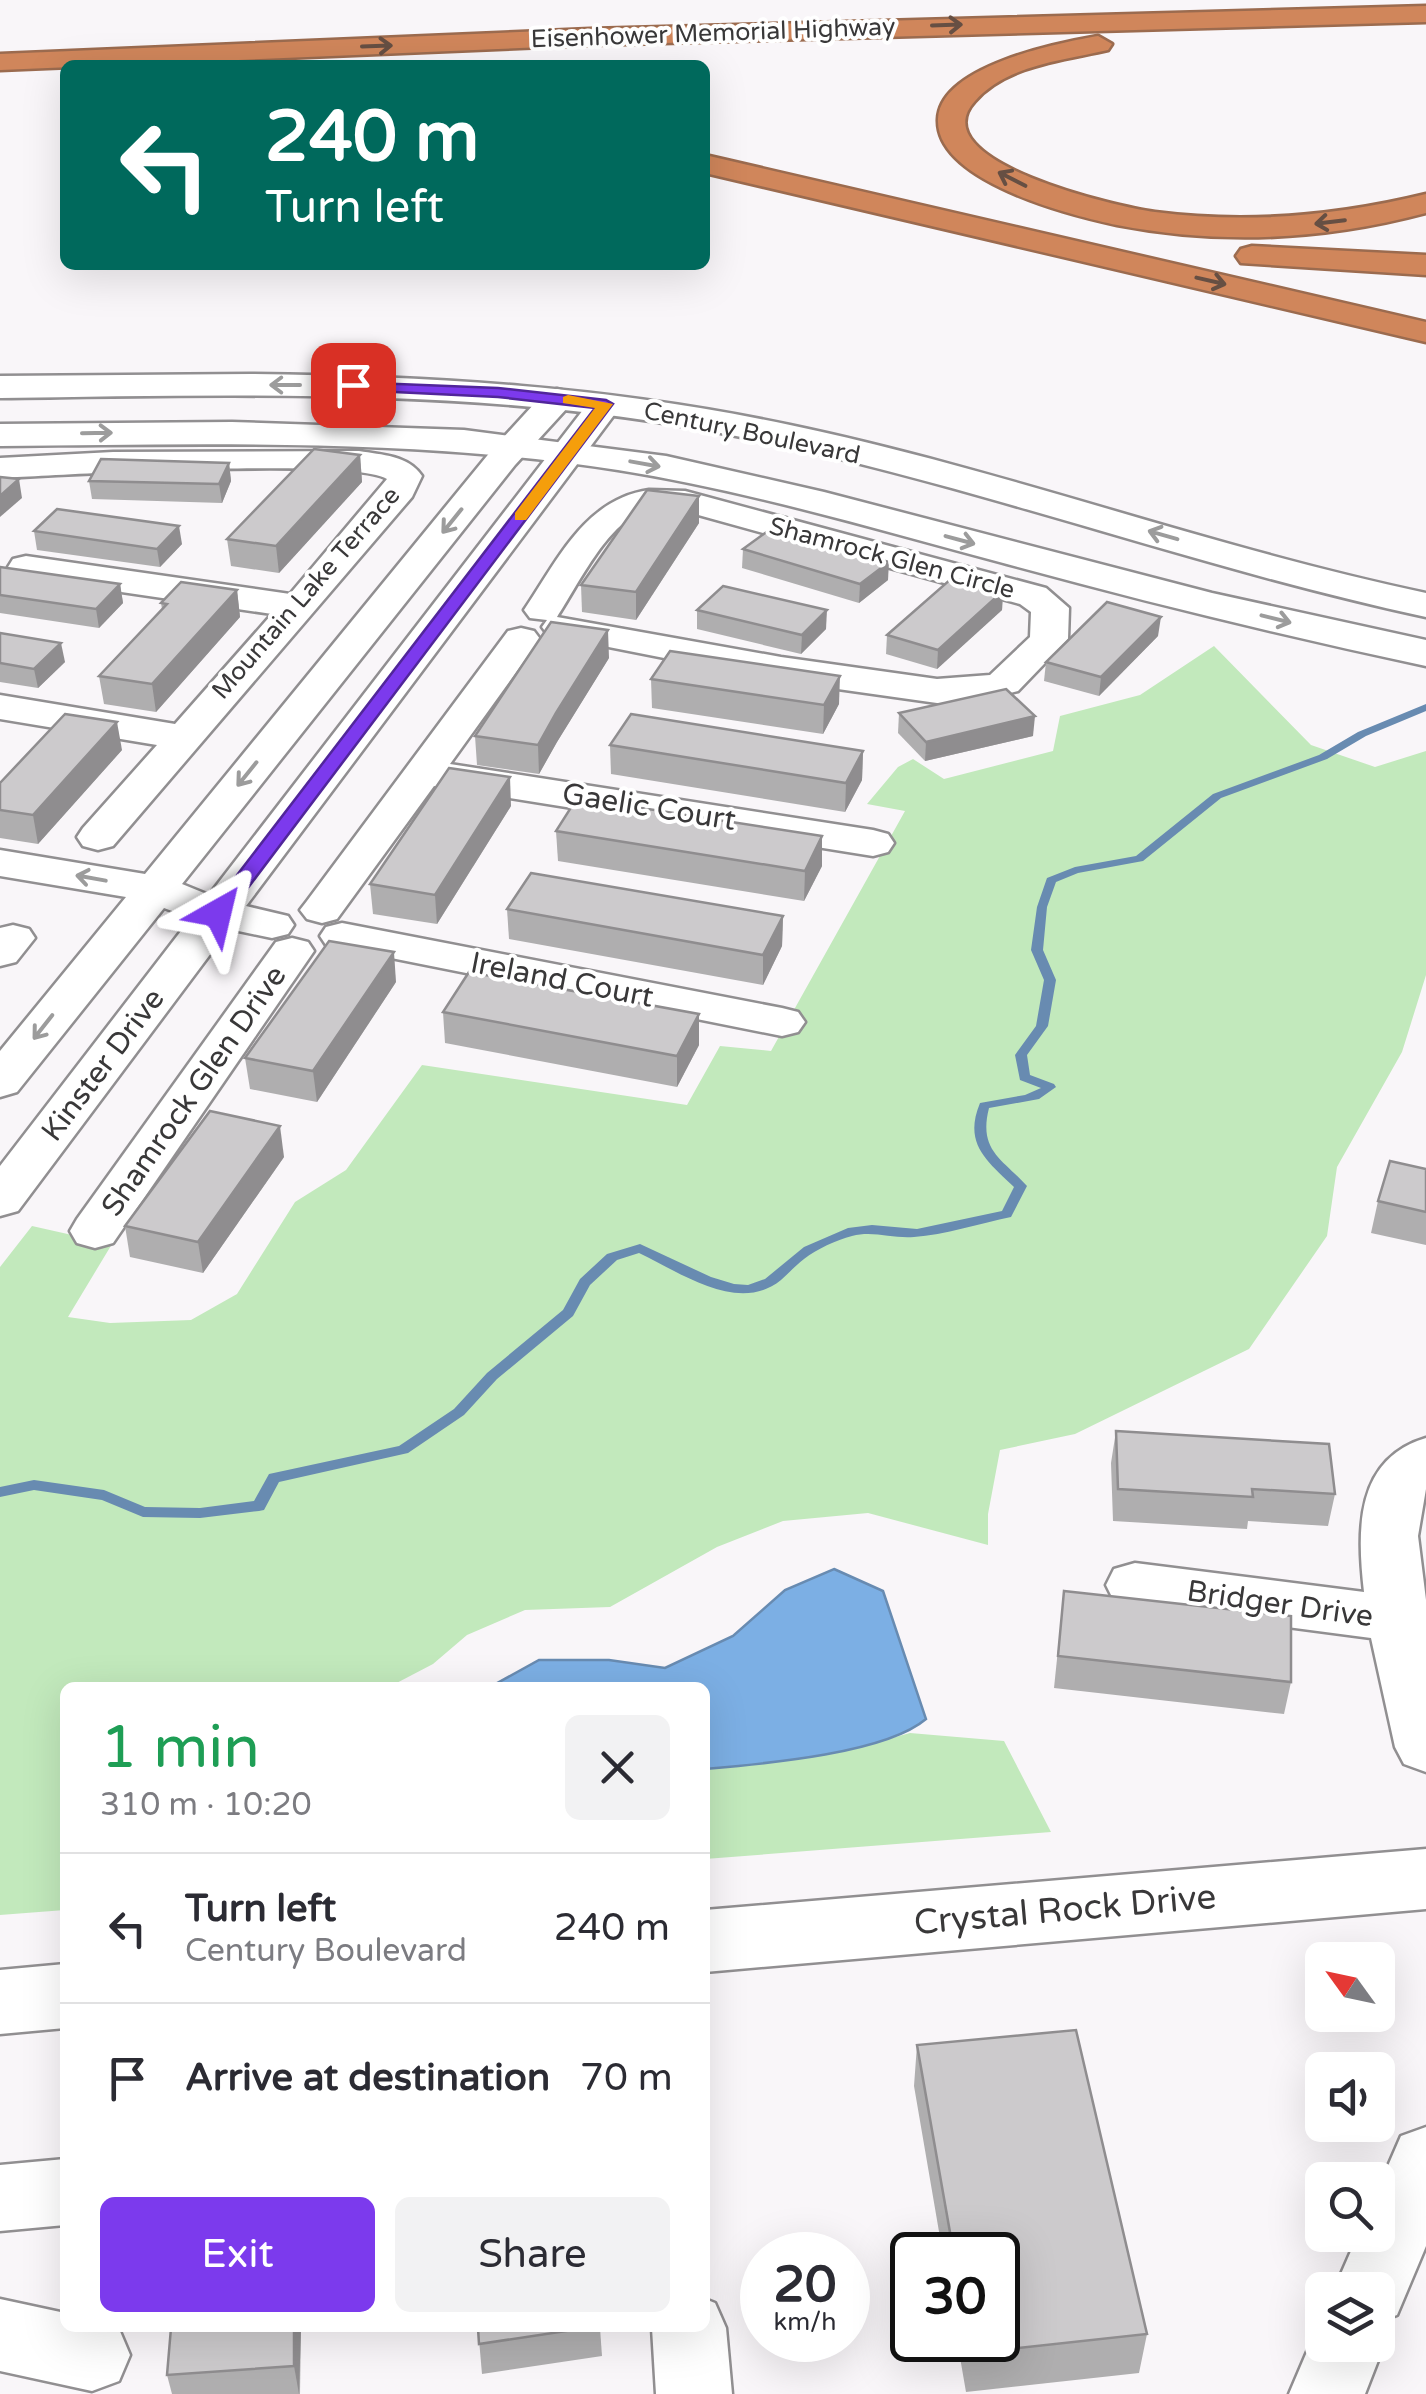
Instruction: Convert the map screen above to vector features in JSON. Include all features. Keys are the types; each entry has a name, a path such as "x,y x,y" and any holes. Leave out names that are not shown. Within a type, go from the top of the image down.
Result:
{"highway":[{"name":"Eisenhower Memorial Highway","path":"38,34 678,8"},
{"name":"Eisenhower Memorial Highway","path":"0,62 787,30 1426,15"},
{"path":"1426,15 1280,23 1076,47 995,72 968,91 953,111 952,132 964,150 1023,186 1115,214 1257,227 1366,217 1426,203"},
{"path":"0,72 60,73"},
{"path":"710,165 1426,332"},
{"path":"776,180 1032,231 1120,243 1291,260 1426,265"}],"street":[{"name":"Century Boulevard","path":"0,387 321,384 606,404 787,436 1426,605"},
{"path":"0,1082 513,446 557,399"},
{"name":"Kinster Drive","path":"0,1200 606,404"},
{"name":"Century Boulevard","path":"0,435 244,430 379,434 571,452 712,475 1083,572 1426,652"},
{"name":"Mountain Lake Terrace","path":"0,468 113,462 324,460 389,466 404,476 400,490 98,837"},
{"name":"Shamrock Glen Circle","path":"658,499 685,501 1033,596 1050,608 1049,639 1004,683 971,691 937,691 781,669 532,624 610,515 631,504 658,499"},
{"path":"26,567 296,606"},
{"path":"332,923 425,772 532,624 444,612"},
{"path":"0,707 182,736"},
{"name":"Gaelic Court","path":"425,772 873,843"},
{"path":"0,863 142,903"},
{"path":"0,894 142,903"},
{"name":"Shamrock Glen Drive","path":"142,903 218,913 282,938 328,947 332,923"},
{"name":"Ireland Court","path":"332,923 782,1022"},
{"name":"Shamrock Glen Drive","path":"95,1231 282,938"},
{"path":"1426,1458 1403,1474 1390,1512 1410,1622 1426,1747"},
{"name":"Bridger Drive","path":"1134,1584 1410,1622"},
{"name":"Crystal Rock Drive","path":"710,1941 1426,1879"},
{"path":"0,2002 60,1996"},
{"path":"1379,2272 1426,2159"},
{"path":"0,2198 60,2192"},
{"path":"689,2332 694,2394"},
{"path":"0,2335 92,2359"},
{"path":"1327,2394 1341,2362"}],"green space":[{"path":"1214,646 1311,745 1375,767 1426,751 1426,975 1402,1052 1337,1167 1327,1236 1249,1349 1075,1434 1000,1450 988,1514 988,1545 868,1513 783,1521 717,1547 610,1607 525,1610 467,1635 433,1664 399,1682 60,1682 60,1910 0,1915 0,1267 32,1226 112,1244 68,1317 110,1323 191,1320 237,1294 295,1202 346,1170 422,1065 687,1105 720,1046 771,1051 905,811 867,804 898,767 913,759 944,779 1053,751 1060,716 1140,695"},
{"path":"910,1733 1004,1741 1051,1832 710,1859 710,1768 859,1747"}],"water":[{"path":"834,1569 883,1591 926,1719 907,1731 853,1749 710,1769 710,1682 499,1682 539,1660 609,1660 665,1668 733,1636 785,1590"}],"building":[{"path":"314,449 360,455 276,546 227,539"},
{"path":"101,459 229,463 219,484 89,481"},
{"path":"0,477 19,479 0,496"},
{"path":"647,490 699,496 636,592 581,585"},
{"path":"57,509 179,526 157,549 34,531"},
{"path":"772,528 889,562 860,584 743,549"},
{"path":"0,567 120,584 96,609 0,595"},
{"path":"952,578 1003,591 938,650 887,635"},
{"path":"181,582 237,590 152,684 99,676 167,604 161,603"},
{"path":"723,586 827,610 802,635 697,610"},
{"path":"1107,602 1161,617 1101,677 1046,662"},
{"path":"551,622 608,630 538,745 475,736"},
{"path":"0,633 61,643 34,669 0,663"},
{"path":"670,651 840,676 824,705 651,679"},
{"path":"1006,689 1035,716 926,742 899,713"},
{"path":"65,714 117,722 33,815 0,810 0,783"},
{"path":"631,714 863,751 846,783 610,745"},
{"path":"449,768 510,777 435,895 370,884"},
{"path":"577,798 822,836 805,871 556,831"},
{"path":"531,873 783,916 763,955 507,909"},
{"path":"329,941 394,952 313,1071 245,1058"},
{"path":"469,972 699,1014 677,1056 443,1012"},
{"path":"210,1111 280,1126 198,1242 125,1226"},
{"path":"1390,1161 1426,1169 1426,1212 1378,1201"},
{"path":"1116,1431 1329,1444 1335,1494 1252,1489 1253,1497 1118,1489"},
{"path":"1064,1591 1291,1616 1291,1682 1058,1656"},
{"path":"1076,2030 1147,2334 1020,2348 1020,2232 950,2232 917,2045"},
{"path":"171,2332 294,2332 294,2366 167,2375"},
{"path":"478,2332 559,2332 479,2344"}],"waterway":[{"path":"0,1492 34,1485 104,1495 143,1512 200,1513 259,1506 274,1478 403,1450 459,1412 492,1376 568,1313 585,1282 612,1257 640,1248 706,1280 748,1289 770,1282 808,1250 853,1231 917,1233 1007,1214 1021,1186 987,1152 979,1133 980,1120 984,1106 1027,1099 1050,1087 1024,1077 1021,1055 1042,1026 1050,980 1037,950 1042,907 1051,880 1075,870 1139,859 1217,796 1323,757 1362,734 1426,707"}],"slow traffic":[{"path":"520,516 606,404 568,400"}],"route":[{"path":"218,913 606,404 498,392 353,385"}]}
